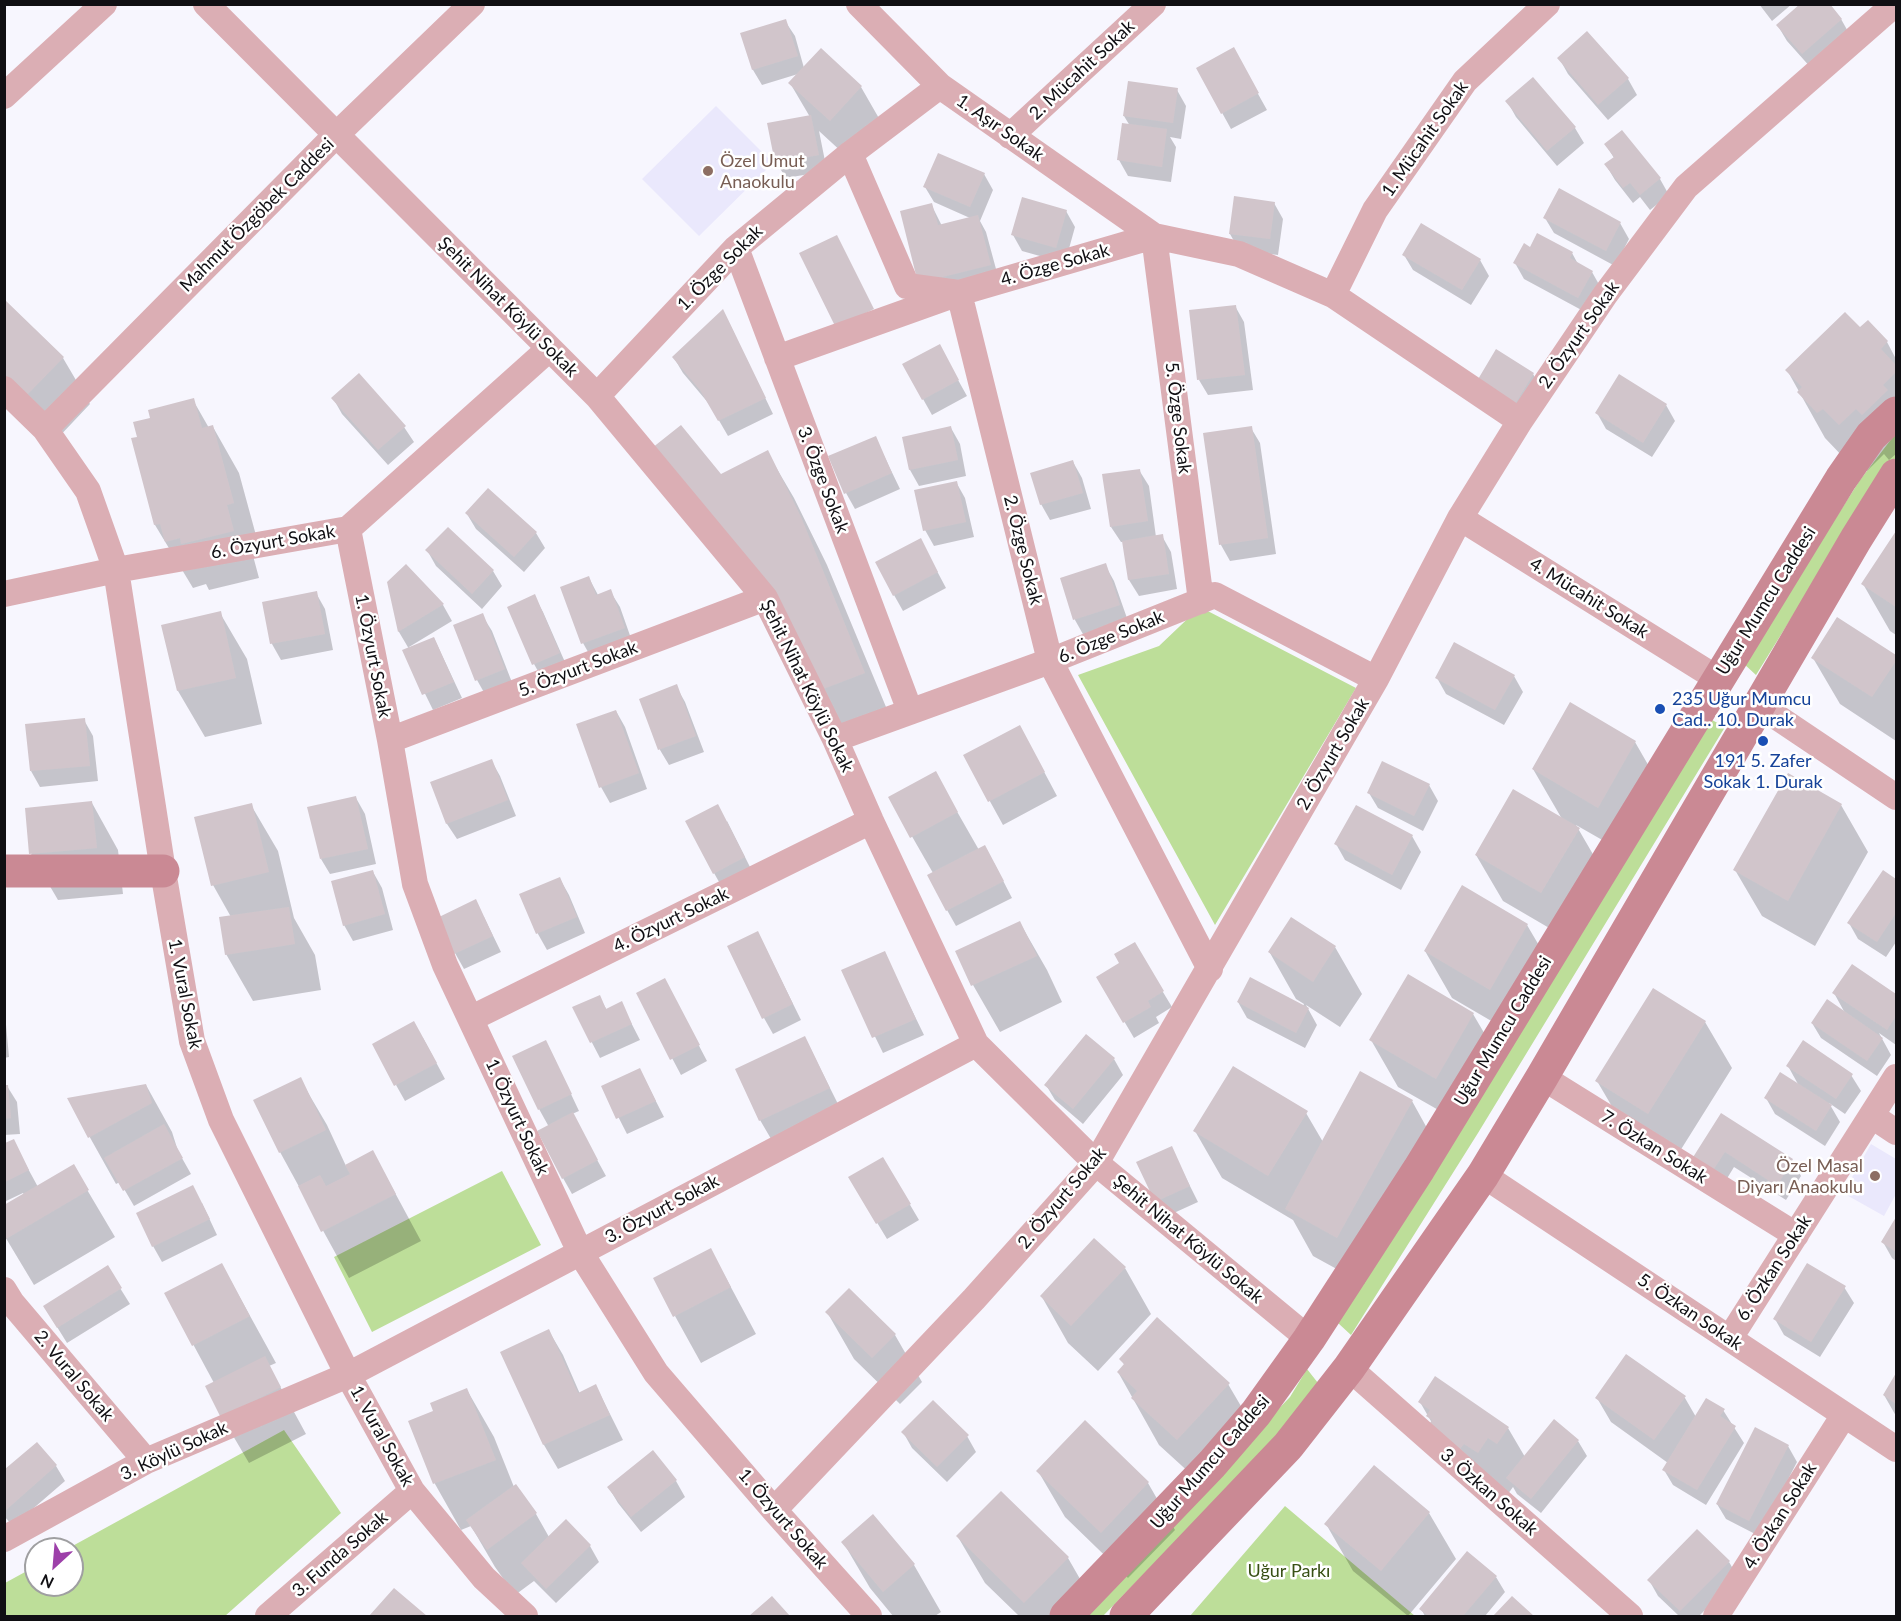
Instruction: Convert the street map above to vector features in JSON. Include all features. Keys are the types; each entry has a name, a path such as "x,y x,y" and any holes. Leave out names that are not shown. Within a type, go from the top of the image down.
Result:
{"street":[{"path":"4,96 104,4"},
{"name":"Şehit Nihat Köylü Sokak","path":"206,4 597,396 765,598 835,739 976,1044 1096,1163 1309,1339"},
{"name":"Mahmut Özgöbek Caddesi","path":"45,429 336,135 472,4"},
{"name":"1. Aşır Sokak","path":"859,4 940,86 1154,236"},
{"name":"2. Mücahit Sokak","path":"1010,136 1153,4"},
{"name":"1. Mücahit Sokak","path":"1332,295 1375,210 1465,81 1548,4"},
{"name":"2. Özyurt Sokak","path":"774,1510 974,1299 1096,1163 1376,679 1460,518 1520,422 1605,295 1686,187 1895,4"},
{"name":"1. Özge Sokak","path":"597,396 736,248 850,154 940,86"},
{"path":"850,154 907,286 959,293"},
{"name":"4. Özge Sokak","path":"777,358 959,293 1154,236 1239,254 1332,295 1520,422"},
{"name":"5. Özge Sokak","path":"1154,236 1202,601"},
{"name":"3. Özge Sokak","path":"736,248 910,711"},
{"name":"2. Özge Sokak","path":"959,293 1050,661 1210,969"},
{"name":"6. Özyurt Sokak","path":"4,594 116,570 348,529 549,349"},
{"name":"1. Vural Sokak","path":"4,389 45,429 88,491 116,570 192,1041 221,1120 348,1375 412,1491 484,1578 525,1617"},
{"name":"Uğur Mumcu Caddesi","path":"1065,1617 1212,1464 1256,1413 1309,1339 1419,1169 1841,479 1871,436 1896,413"},
{"path":"1126,1617 1288,1446 1349,1368 1483,1175 1856,539 1896,475"},
{"name":"4. Mücahit Sokak","path":"1460,518 1718,679"},
{"name":"1. Özyurt Sokak","path":"348,529 416,884 445,965 472,1018 580,1252 656,1373 869,1617"},
{"name":"6. Özge Sokak","path":"835,739 1050,661 1215,595 1376,679"},
{"name":"5. Özyurt Sokak","path":"390,740 765,598"},
{"path":"1718,679 1896,797"},
{"name":"4. Özyurt Sokak","path":"472,1018 871,821"},
{"path":"4,871 163,871"},
{"name":"3. Özyurt Sokak","path":"348,1375 976,1044"},
{"name":"7. Özkan Sokak","path":"1542,1077 1796,1235"},
{"name":"6. Özkan Sokak","path":"1730,1338 1896,1077"},
{"path":"1872,1116 1896,1132"},
{"name":"5. Özkan Sokak","path":"1483,1175 1896,1449"},
{"name":"2. Vural Sokak","path":"4,1290 12,1303 146,1461"},
{"path":"1309,1339 1349,1368"},
{"name":"3. Özkan Sokak","path":"1349,1368 1630,1617"},
{"name":"3. Köylü Sokak","path":"4,1539 146,1461 348,1375"},
{"name":"4. Özkan Sokak","path":"1716,1617 1845,1415"},
{"name":"3. Funda Sokak","path":"268,1617 412,1491"}],"shaded area":[{"name":"Özel Umut Anaokulu","path":"716,106 773,163 699,236 642,179"},
{"name":"Özel Masal Diyarı Anaokulu","path":"1871,1144 1896,1159 1896,1194 1884,1216 1843,1193"}],"green space":[{"path":"1896,433 1896,457 1867,496 1756,675 1743,663 1860,480"},
{"path":"1200,607 1356,688 1215,925 1078,675 1159,646"},
{"path":"1712,720 1725,727 1478,1133 1351,1335 1338,1323"},
{"path":"502,1171 541,1245 372,1332 334,1257"},
{"path":"1307,1369 1318,1383 1275,1439 1103,1616 1080,1616 1290,1397"},
{"path":"284,1430 341,1513 225,1616 5,1616 5,1583 24,1573 24,1597 84,1597 84,1540"},
{"name":"Uğur Parkı","path":"1285,1506 1415,1616 1190,1616"}],"building":[{"path":"1800,4 1830,4 1842,19 1802,54 1776,25"},
{"path":"786,19 798,56 752,70 740,33"},
{"path":"1587,31 1629,78 1598,105 1557,58"},
{"path":"1234,47 1259,93 1221,114 1196,68"},
{"path":"821,48 862,86 830,121 788,83"},
{"path":"1533,77 1576,127 1547,151 1505,101"},
{"path":"1128,81 1178,88 1173,123 1123,116"},
{"path":"811,115 819,155 775,163 767,123"},
{"path":"1122,123 1167,129 1162,167 1117,160"},
{"path":"1622,130 1661,178 1640,195 1630,183 1623,188 1604,164 1614,157 1604,144"},
{"path":"938,153 985,173 970,207 923,187"},
{"path":"1559,188 1621,222 1606,251 1543,218"},
{"path":"1234,196 1275,202 1270,239 1229,234"},
{"path":"1022,197 1067,210 1056,248 1011,235"},
{"path":"932,203 938,225 978,215 991,265 918,283 900,211"},
{"path":"1421,223 1481,259 1462,290 1402,255"},
{"path":"1537,233 1573,252 1570,258 1593,271 1578,298 1513,263 1524,243 1530,247"},
{"path":"837,235 874,309 836,328 799,253"},
{"path":"4,299 64,357 27,395 4,374"},
{"path":"1236,305 1245,375 1197,380 1189,310"},
{"path":"723,309 766,398 718,421 700,390 672,357"},
{"path":"1845,312 1860,327 1868,320 1888,341 1881,349 1896,365 1896,372 1883,385 1888,390 1862,415 1856,409 1839,425 1823,409 1817,413 1797,392 1802,387 1785,370"},
{"path":"940,344 959,380 922,400 902,364"},
{"path":"1496,349 1534,373 1512,409 1474,386"},
{"path":"359,373 406,426 378,450 331,398"},
{"path":"1619,374 1667,404 1643,443 1595,413"},
{"path":"194,398 202,428 213,425 234,503 227,505 234,531 181,544 180,538 165,542 160,524 154,525 131,438 137,437 133,422 150,418 148,410"},
{"path":"681,425 721,474 768,450 801,517 865,673 818,691 652,448"},
{"path":"951,426 958,460 909,470 902,437"},
{"path":"1252,426 1268,538 1219,545 1203,433"},
{"path":"876,436 892,473 844,494 828,456"},
{"path":"1073,460 1083,493 1040,505 1030,473"},
{"path":"1140,469 1148,521 1110,527 1102,474"},
{"path":"957,481 966,522 923,531 914,490"},
{"path":"488,488 537,532 514,557 465,513"},
{"path":"448,527 494,570 472,594 425,550"},
{"path":"1896,531 1896,607 1861,584"},
{"path":"1163,534 1169,574 1128,580 1122,541"},
{"path":"921,538 938,572 893,596 875,562"},
{"path":"1106,563 1120,605 1073,620 1060,578"},
{"path":"406,564 444,604 398,632 387,582"},
{"path":"589,576 596,595 611,589 625,628 581,644 560,587"},
{"path":"317,591 325,634 270,644 262,602"},
{"path":"535,594 560,653 532,665 507,607"},
{"path":"221,611 236,678 177,691 161,625"},
{"path":"483,613 505,669 475,681 453,625"},
{"path":"1837,617 1896,655 1896,661 1872,697 1811,658"},
{"path":"434,637 454,682 422,695 402,650"},
{"path":"1454,642 1515,675 1495,710 1435,678"},
{"path":"677,684 696,736 658,750 639,699"},
{"path":"1570,702 1636,741 1598,808 1532,769"},
{"path":"616,710 639,773 599,788 576,724"},
{"path":"85,718 90,766 30,771 25,724"},
{"path":"1020,725 1045,772 988,802 963,755"},
{"path":"492,759 508,800 446,824 430,782"},
{"path":"1382,761 1430,784 1414,816 1367,793"},
{"path":"936,771 958,812 910,838 888,797"},
{"path":"1788,773 1842,804 1788,901 1733,870"},
{"path":"1513,789 1580,828 1541,893 1475,855"},
{"path":"356,796 368,849 320,859 307,807"},
{"path":"92,801 97,848 29,854 25,808"},
{"path":"252,803 269,872 211,886 194,817"},
{"path":"718,804 745,857 713,874 685,821"},
{"path":"1356,805 1413,835 1392,875 1334,844"},
{"path":"985,845 1004,881 946,911 927,875"},
{"path":"373,870 385,914 343,926 331,881"},
{"path":"1883,870 1896,879 1896,913 1877,942 1847,923"},
{"path":"560,877 577,917 536,934 519,894"},
{"path":"1462,885 1528,924 1490,990 1424,951"},
{"path":"476,899 493,936 454,954 437,918"},
{"path":"289,907 295,944 225,955 219,917"},
{"path":"1291,917 1336,946 1313,982 1268,952"},
{"path":"1020,921 1037,956 971,986 955,951"},
{"path":"758,931 793,1004 762,1019 727,946"},
{"path":"1135,942 1164,991 1148,1001 1151,1007 1123,1023 1096,977 1119,963 1114,954"},
{"path":"885,951 916,1019 872,1038 841,970"},
{"path":"1852,964 1896,994 1896,1016 1887,1030 1832,993"},
{"path":"1408,974 1474,1013 1436,1079 1369,1040"},
{"path":"1250,977 1309,1008 1296,1033 1237,1002"},
{"path":"665,978 700,1045 670,1060 636,993"},
{"path":"1653,988 1706,1021 1648,1114 1595,1081"},
{"path":"600,995 606,1009 622,1001 632,1024 590,1043 572,1007"},
{"path":"1827,999 1883,1038 1867,1061 1811,1023"},
{"path":"414,1021 437,1063 394,1086 372,1044"},
{"path":"1086,1034 1115,1058 1073,1109 1044,1085"},
{"path":"805,1036 830,1088 759,1121 735,1069"},
{"path":"546,1040 572,1094 538,1110 512,1056"},
{"path":"1803,1040 1853,1074 1836,1099 1786,1066"},
{"path":"1233,1066 1308,1111 1268,1176 1193,1131"},
{"path":"640,1068 656,1101 616,1119 601,1086"},
{"path":"1360,1071 1413,1100 1337,1238 1285,1209"},
{"path":"1780,1072 1832,1105 1816,1131 1764,1098"},
{"path":"301,1077 326,1130 279,1153 253,1100"},
{"path":"146,1084 152,1103 88,1138 67,1098"},
{"path":"4,1085 8,1085 11,1118 4,1119"},
{"path":"573,1112 598,1160 562,1179 537,1131"},
{"path":"1721,1113 1793,1159 1777,1186 1725,1152 1710,1175 1690,1162"},
{"path":"164,1124 183,1158 123,1191 104,1158"},
{"path":"14,1139 29,1170 5,1182 5,1143"},
{"path":"1172,1146 1190,1186 1155,1202 1136,1162"},
{"path":"373,1150 396,1194 321,1232 298,1186 320,1175 326,1186 350,1174 345,1165"},
{"path":"883,1157 911,1204 876,1224 848,1177"},
{"path":"74,1164 89,1190 6,1239 4,1205"},
{"path":"193,1185 210,1219 152,1247 136,1213"},
{"path":"1896,1217 1896,1252 1881,1242"},
{"path":"1094,1238 1126,1267 1071,1326 1040,1296"},
{"path":"711,1248 731,1287 673,1317 653,1278"},
{"path":"222,1263 250,1316 192,1346 164,1293"},
{"path":"1807,1263 1846,1286 1811,1342 1773,1319"},
{"path":"108,1265 122,1288 57,1328 43,1306"},
{"path":"849,1288 896,1334 872,1358 825,1312"},
{"path":"1157,1317 1230,1383 1177,1440 1131,1398 1137,1391 1117,1372 1124,1364 1119,1359"},
{"path":"549,1329 578,1393 596,1384 610,1415 543,1445 500,1352"},
{"path":"1626,1354 1686,1396 1654,1440 1595,1398"},
{"path":"265,1356 281,1387 221,1418 205,1386"},
{"path":"1896,1373 1896,1404 1883,1395"},
{"path":"1435,1376 1509,1427 1497,1444 1488,1438 1478,1453 1464,1444 1460,1449 1427,1427 1432,1420 1426,1416 1430,1410 1418,1402"},
{"path":"467,1388 496,1460 433,1484 408,1421 433,1411 430,1403"},
{"path":"1706,1398 1725,1409 1720,1416 1736,1426 1697,1490 1662,1470"},
{"path":"933,1400 969,1435 937,1467 901,1432"},
{"path":"1554,1419 1579,1440 1531,1499 1506,1478"},
{"path":"1085,1420 1149,1482 1101,1533 1036,1471"},
{"path":"1755,1427 1789,1445 1749,1521 1716,1504"},
{"path":"37,1442 57,1465 5,1511 5,1469"},
{"path":"653,1450 677,1480 631,1517 607,1487"},
{"path":"1374,1465 1430,1512 1381,1571 1324,1524"},
{"path":"516,1484 537,1513 487,1550 466,1520"},
{"path":"1001,1491 1069,1557 1024,1603 956,1536"},
{"path":"873,1514 915,1564 883,1592 841,1542"},
{"path":"566,1519 591,1545 546,1589 521,1563"},
{"path":"1697,1529 1730,1561 1680,1611 1647,1580"},
{"path":"1467,1551 1497,1576 1463,1616 1428,1616 1419,1609"},
{"path":"394,1588 427,1616 369,1616"},
{"path":"772,1596 790,1616 749,1616"},
{"path":"1512,1596 1534,1616 1493,1616"}],"place":[{"name":"Özel Umut Anaokulu","path":"708,171"},
{"name":"235 Uğur Mumcu Cad.. 10. Durak","path":"1660,709"},
{"name":"191 5. Zafer Sokak 1. Durak","path":"1763,741"},
{"name":"Özel Masal Diyarı Anaokulu","path":"1875,1176"}]}
